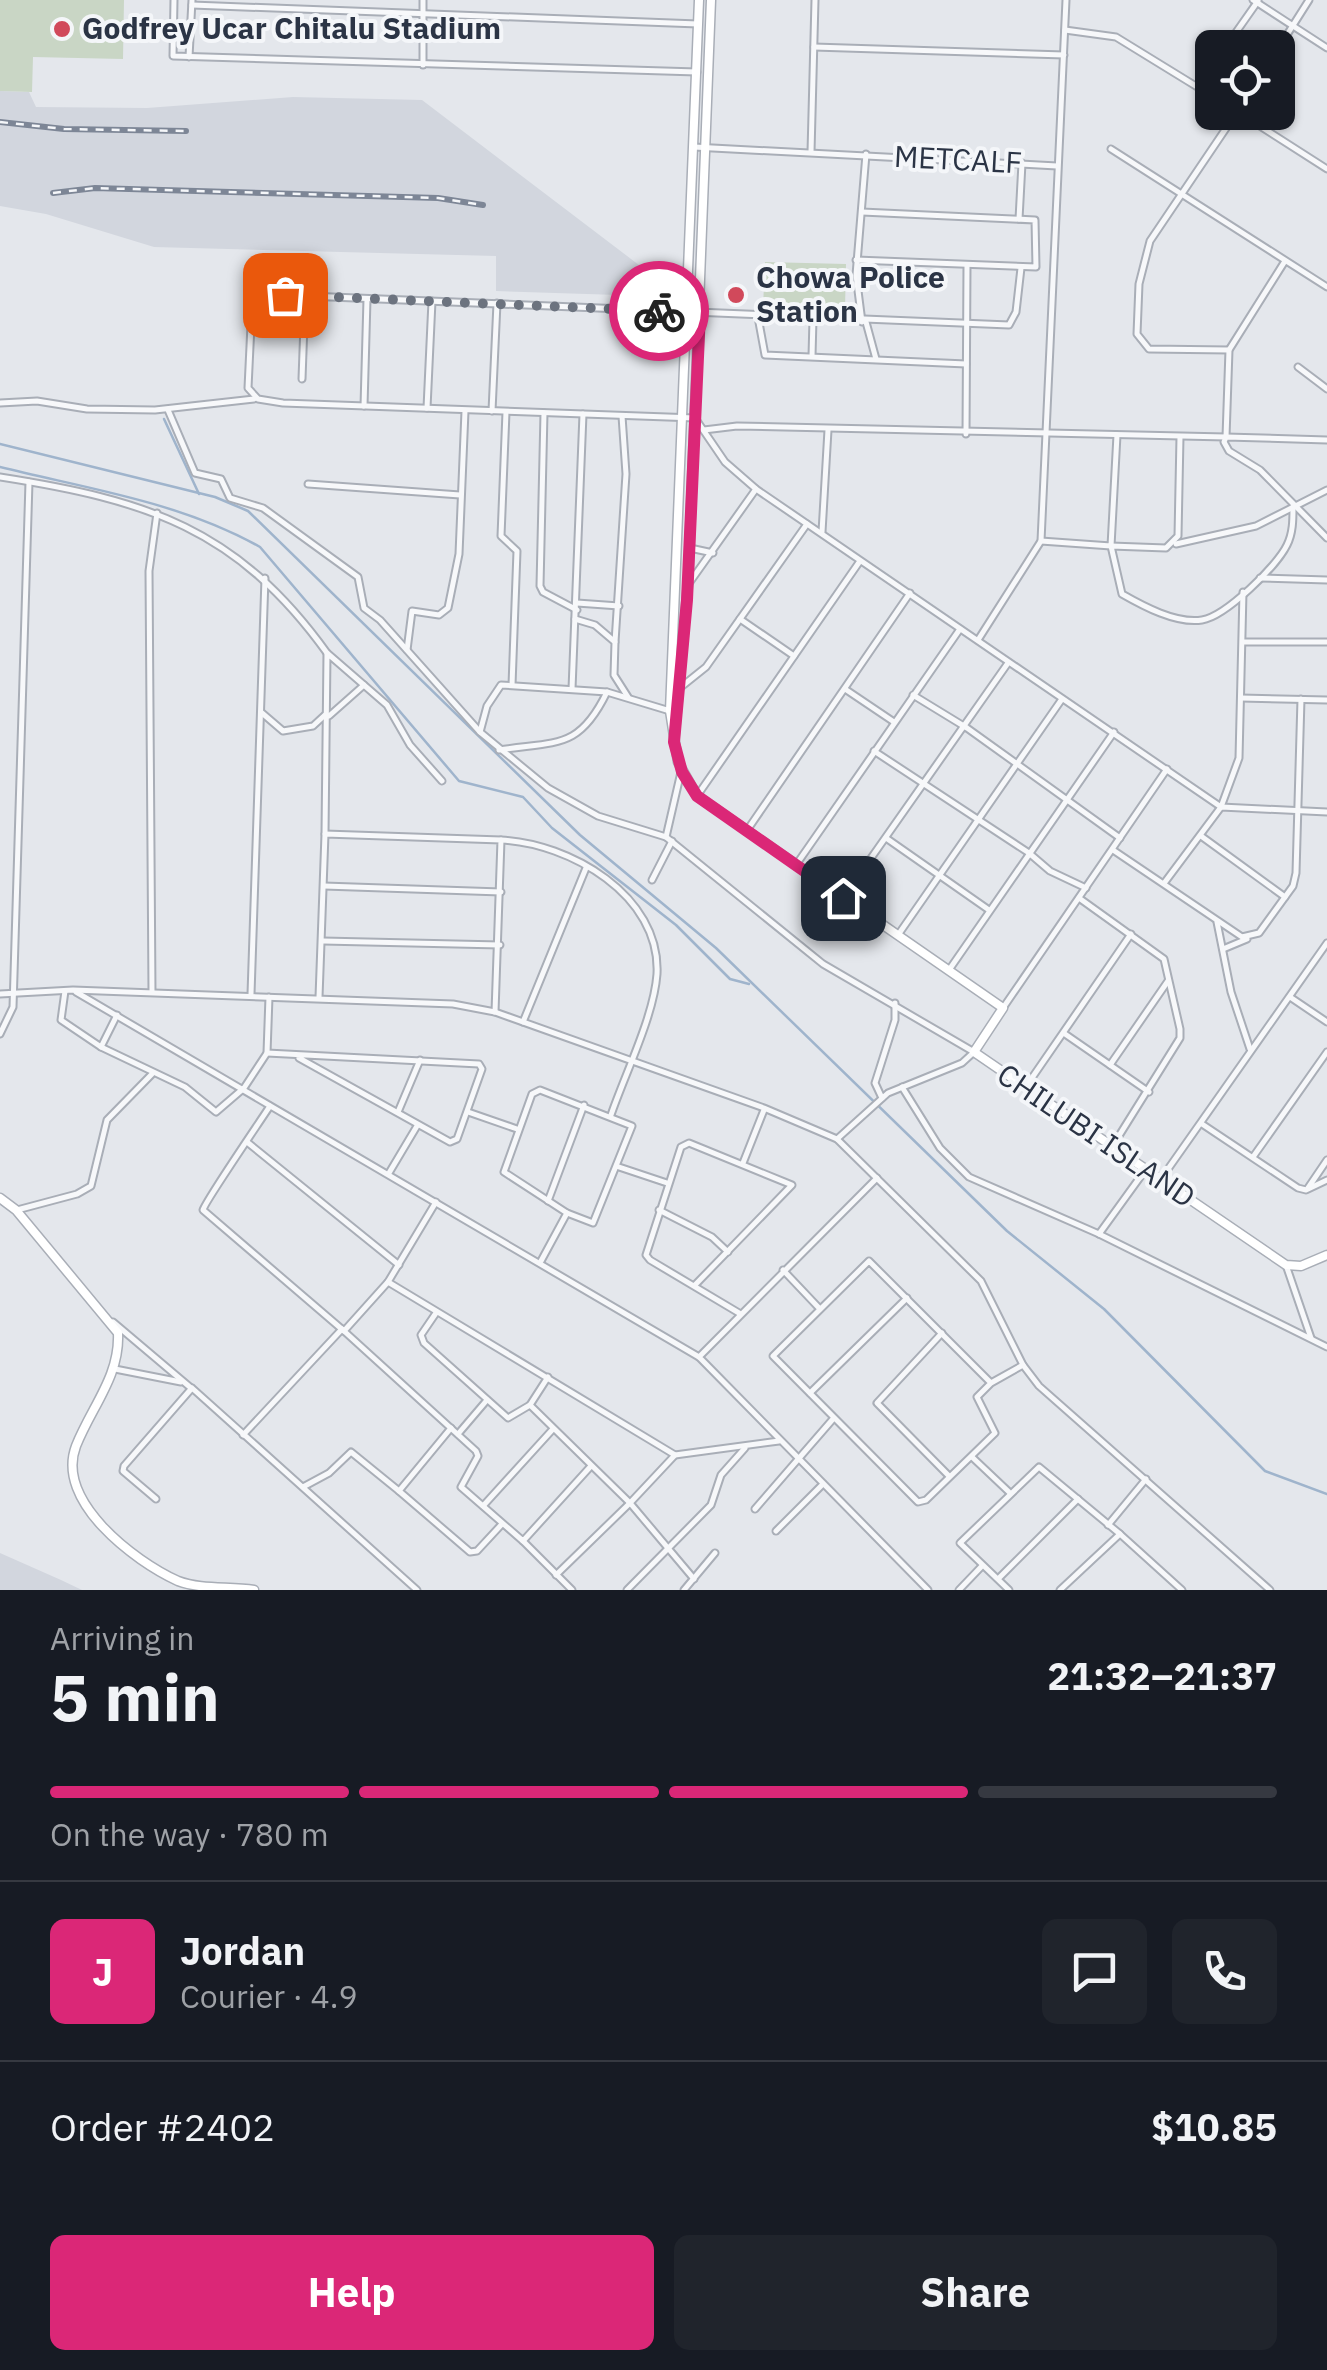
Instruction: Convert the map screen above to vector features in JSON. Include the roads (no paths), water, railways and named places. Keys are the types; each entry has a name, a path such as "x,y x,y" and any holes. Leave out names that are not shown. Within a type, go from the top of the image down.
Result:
{"street":[{"path":"174,0 172,54 189,57 696,72"},
{"path":"423,0 423,66"},
{"path":"699,0 670,711 682,772 697,796 746,832 1004,1008 1168,769"},
{"path":"674,742 690,548 711,0"},
{"path":"811,152 815,0"},
{"name":"METCALF","path":"694,146 1056,166 1066,0"},
{"path":"1289,30 1309,0"},
{"path":"1237,30 1256,1 1327,48"},
{"path":"189,57 192,3 698,24"},
{"path":"1064,30 1116,37 1195,84"},
{"path":"814,48 1064,54"},
{"path":"1225,130 1180,194 1144,258 1138,334 1150,349 1230,350"},
{"path":"1266,130 1327,169"},
{"path":"1111,149 1327,287"},
{"path":"866,154 856,260 864,322 876,360"},
{"path":"1019,219 1022,164"},
{"path":"978,640 1041,541 1056,166"},
{"path":"856,260 1036,267 1038,221 862,212"},
{"path":"1038,240 1053,240"},
{"path":"1285,261 1230,350 1226,437 1229,451 1260,470 1327,538"},
{"path":"966,434 967,265"},
{"path":"258,400 248,388 254,298 264,294 864,322 1012,324 1021,268"},
{"path":"302,380 306,296"},
{"path":"364,406 367,299"},
{"path":"427,409 432,301"},
{"path":"492,411 497,303"},
{"path":"758,316 762,354 966,364"},
{"path":"812,319 812,357"},
{"path":"1298,367 1327,390"},
{"path":"0,403 37,401 87,408 168,410 217,400 258,400 696,418"},
{"path":"168,410 196,473 221,479 230,498 262,508 358,576 362,606 438,680 499,750 567,800 598,816 669,839 823,964 974,1052 962,1063 881,1099 837,1139"},
{"path":"408,653 412,611 439,615 448,608 458,554 465,411"},
{"path":"506,412 501,533 518,550 512,685"},
{"path":"544,412 542,592 577,606 619,606"},
{"path":"572,689 583,414"},
{"path":"622,416 626,474 614,675 630,700"},
{"path":"696,418 725,462 756,488 1221,807 1327,812"},
{"path":"704,430 728,426 966,434 1046,431 1327,440"},
{"path":"822,533 828,430"},
{"path":"1117,435 1112,546 1122,594 1148,608 1201,620 1228,609 1278,563 1289,541 1293,507"},
{"path":"1173,546 1178,536 1180,437"},
{"path":"0,477 157,512 196,530 265,578 327,653 395,716 410,745 442,781"},
{"path":"0,1034 10,1017 13,992 29,482"},
{"path":"308,484 460,494"},
{"path":"688,584 756,488"},
{"path":"1041,541 1156,550 1256,526 1327,490"},
{"path":"152,992 148,571 157,512"},
{"path":"681,687 706,667 807,524"},
{"path":"690,548 713,553"},
{"path":"697,796 860,560"},
{"path":"251,996 265,578"},
{"path":"1258,578 1327,580"},
{"path":"1165,882 1221,807 1238,770 1243,592"},
{"path":"746,832 910,594"},
{"path":"575,619 596,625 614,642"},
{"path":"740,619 794,656"},
{"path":"796,865 961,629"},
{"path":"1242,642 1327,642"},
{"path":"319,998 327,653"},
{"path":"843,898 967,728 1009,662"},
{"path":"262,714 278,730 292,732 314,726 364,685"},
{"path":"480,732 494,694 502,685 607,692 670,711"},
{"path":"845,688 894,722"},
{"path":"499,750 574,737 590,725 607,692"},
{"path":"913,695 967,728 1121,839"},
{"path":"1241,698 1327,700"},
{"path":"898,935 1062,699"},
{"path":"1222,950 1259,933 1285,897 1296,873 1301,699"},
{"path":"949,970 1114,732"},
{"path":"874,751 1029,852 1050,871 1086,888"},
{"path":"652,880 669,839 682,772"},
{"path":"324,834 544,844 586,867 633,901 654,954 654,988 611,1114"},
{"path":"1201,836 1285,897"},
{"path":"886,838 989,910"},
{"path":"495,1012 501,840"},
{"path":"1114,850 1248,938"},
{"path":"523,1022 586,867"},
{"path":"323,886 501,892"},
{"path":"1080,898 1159,953 1180,1038 1112,1147"},
{"path":"1216,919 1250,1049"},
{"path":"1024,1090 1131,934"},
{"path":"322,941 500,945"},
{"path":"1161,1179 1327,943"},
{"path":"1110,1065 1168,980"},
{"path":"69,990 244,1088 699,1356 928,1590"},
{"path":"69,990 61,1020 101,1047 184,1087 216,1112 244,1088 267,1053 270,997"},
{"path":"0,994 69,990 453,1004 495,1012 764,1108 837,1139 987,1288 1023,1365 1039,1386 1270,1590"},
{"path":"1290,997 1327,1022"},
{"path":"881,1099 875,1083 895,1020 895,1003"},
{"name":"CHILUBI ISLAND","path":"1004,1008 974,1052 1024,1090 1286,1265"},
{"path":"101,1047 117,1015"},
{"path":"1064,1034 1149,1092"},
{"path":"1253,1157 1327,1052"},
{"path":"267,1053 481,1066 468,1112 454,1142 418,1126 300,1058"},
{"path":"398,1113 420,1060"},
{"path":"16,1210 78,1194 90,1186 107,1120 152,1074"},
{"path":"902,1087 940,1148 969,1177 1099,1234 1327,1348"},
{"path":"534,1091 611,1114 632,1126 598,1221 588,1224 504,1172 534,1091"},
{"path":"270,1105 222,1182 204,1201 204,1210 458,1434 478,1456 460,1484 572,1590"},
{"path":"548,1201 584,1106"},
{"path":"743,1163 764,1108"},
{"path":"468,1112 518,1130"},
{"path":"1202,1124 1306,1190"},
{"path":"389,1173 418,1126"},
{"path":"246,1142 399,1265"},
{"path":"694,1286 792,1188 790,1182 684,1144 667,1183 646,1255 694,1286 740,1313"},
{"path":"1306,1190 1327,1160"},
{"path":"618,1168 667,1183"},
{"path":"1099,1234 1146,1169"},
{"path":"699,1356 877,1178"},
{"path":"1306,1190 1327,1180"},
{"path":"0,1198 16,1210 113,1322 417,1590"},
{"path":"244,1435 388,1282 436,1202"},
{"path":"659,1210 712,1237 729,1252"},
{"path":"542,1262 567,1213"},
{"path":"1313,1340 1286,1265 1300,1266 1327,1255"},
{"path":"990,1382 869,1261 774,1356 918,1502 926,1500 994,1433 977,1397 990,1382 1023,1365"},
{"path":"783,1270 818,1308"},
{"path":"388,1282 674,1456 779,1441"},
{"path":"810,1393 907,1298"},
{"path":"437,1312 421,1339 508,1418 530,1405 548,1378"},
{"path":"113,1322 120,1358 76,1448 71,1470 80,1500 152,1564 198,1588 254,1590"},
{"path":"942,1333 877,1403 949,1476"},
{"path":"115,1369 184,1382"},
{"path":"156,1500 123,1471 124,1466 192,1388"},
{"path":"458,1434 487,1400"},
{"path":"530,1405 630,1504 694,1578"},
{"path":"755,1509 832,1419"},
{"path":"399,1491 451,1428"},
{"path":"483,1506 553,1429"},
{"path":"627,1590 711,1505 721,1475 744,1448"},
{"path":"302,1487 329,1473 351,1452 470,1552 477,1552 502,1524"},
{"path":"556,1575 674,1456"},
{"path":"972,1457 1009,1492"},
{"path":"522,1540 591,1466"},
{"path":"1009,1590 960,1543 1009,1492 1040,1467 1182,1590"},
{"path":"1108,1524 1146,1479"},
{"path":"776,1531 823,1484"},
{"path":"998,1579 1078,1499"},
{"path":"1060,1590 1120,1534"},
{"path":"684,1590 715,1553"},
{"path":"959,1590 981,1567"}],"waterway":[{"path":"164,419 199,494"},
{"path":"0,444 215,497 248,511 580,835 716,948 1007,1231 1104,1309 1265,1471 1327,1494"},
{"path":"0,467 166,508 260,547 459,781 523,797 552,828 676,925 730,979 749,984"}],"railway":[{"path":"0,122 64,129 186,131"},
{"path":"53,193 95,188 438,198 483,205"}],"place":[{"name":"Godfrey Ucar Chitalu Stadium","path":"62,29"},
{"name":"Chowa Police Station","path":"736,295"}]}
